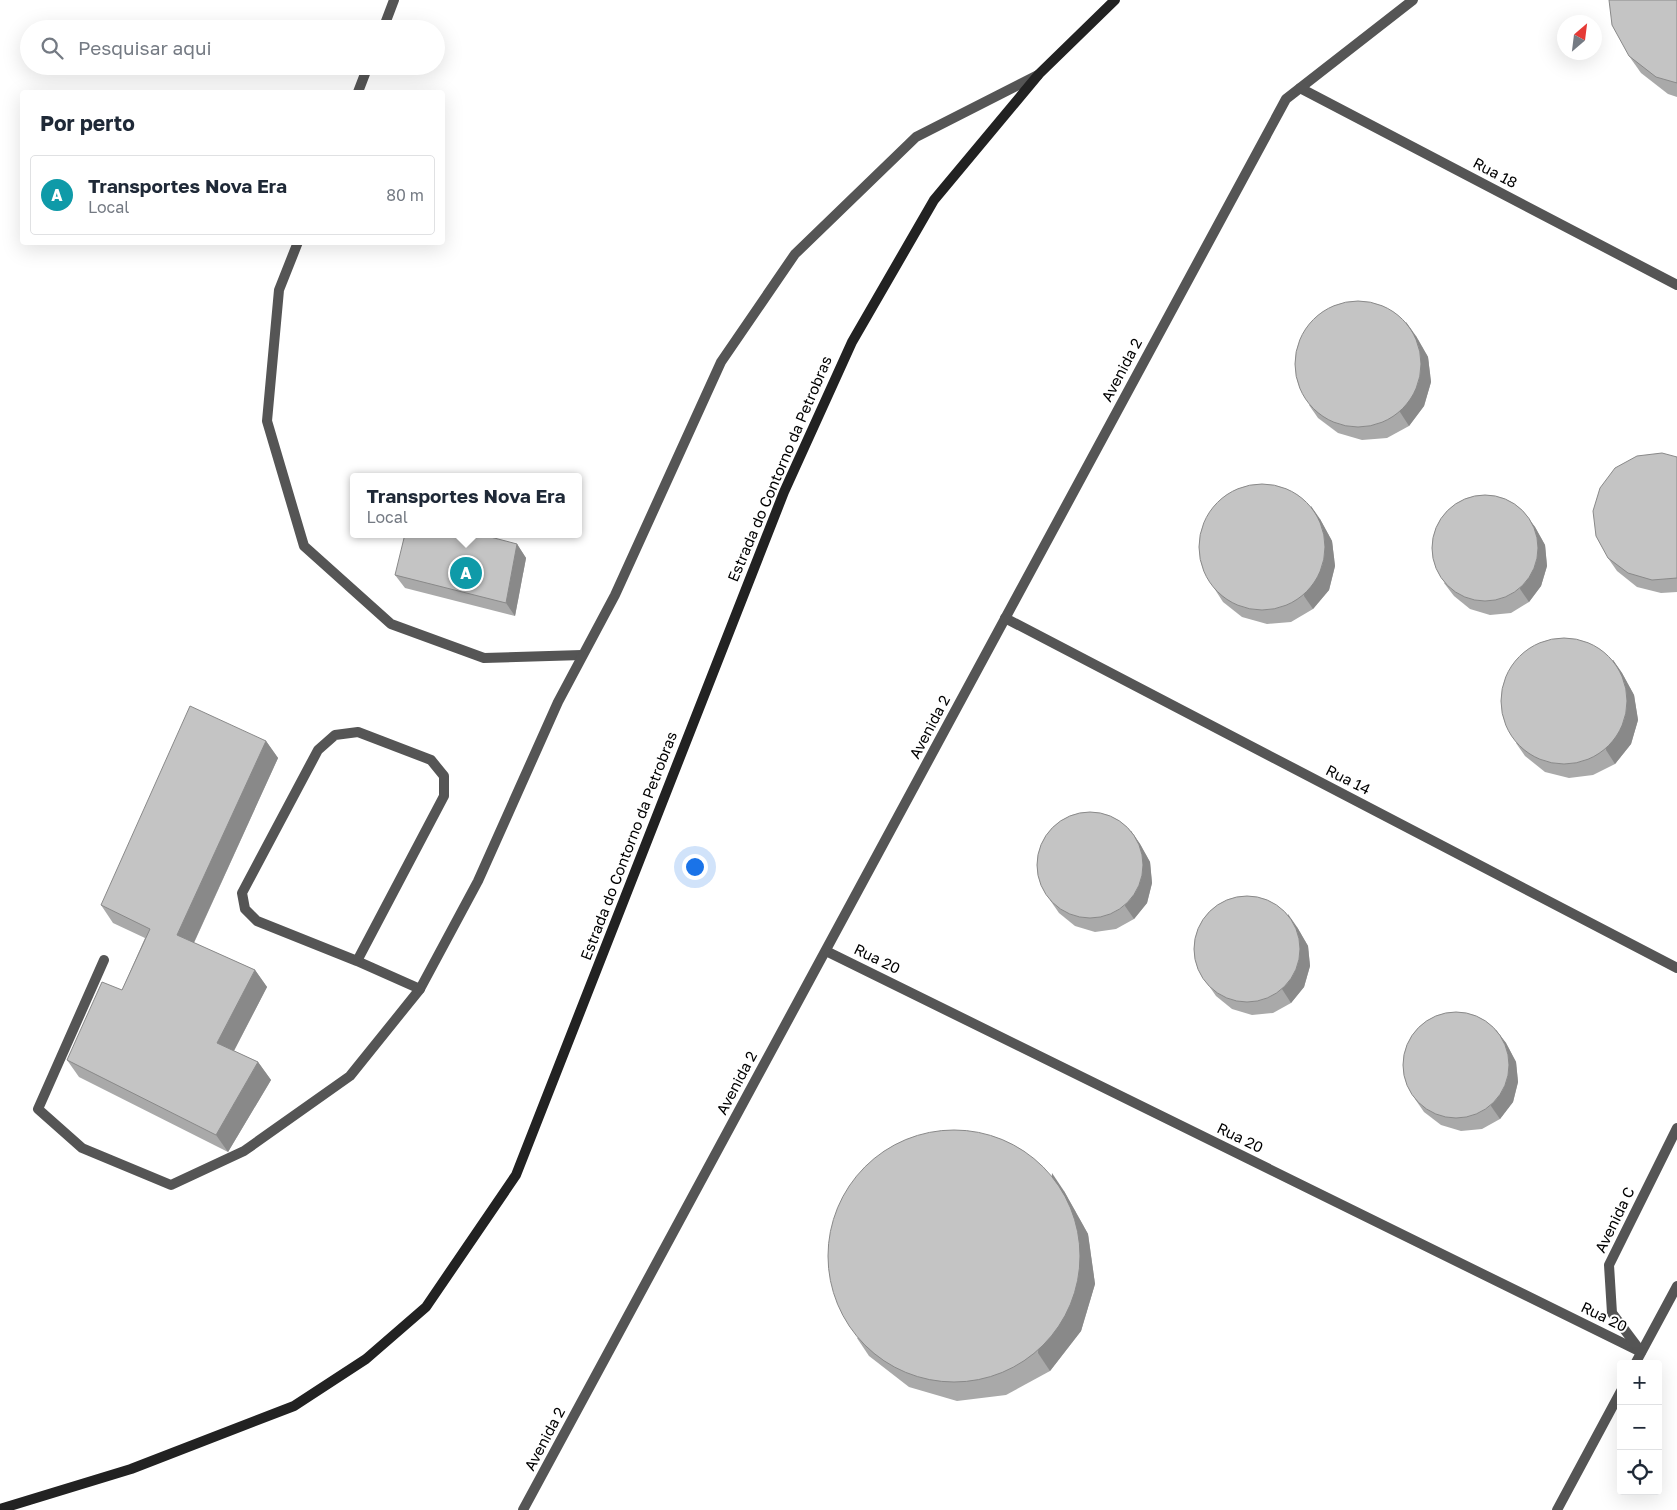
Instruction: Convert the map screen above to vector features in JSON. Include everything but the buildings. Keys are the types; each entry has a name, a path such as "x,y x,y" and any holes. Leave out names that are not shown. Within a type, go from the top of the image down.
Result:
{"main road":[{"name":"Estrada do Contorno da Petrobras","path":"0,1509 132,1469 294,1406 366,1359 426,1307 516,1175 784,492 852,342 934,200 1039,74 1115,0"}],"lane":[{"path":"386,20 394,0"},
{"name":"Avenida 2","path":"523,1510 1286,99 1413,0"},
{"path":"104,960 38,1109 82,1148 171,1185 244,1151 350,1076 420,989 478,881 558,702 614,595 721,362 796,254 916,137 1039,74"},
{"path":"359,90 365,75"},
{"name":"Rua 18","path":"1300,88 1677,285"},
{"path":"297,245 278,290 268,421 304,546 391,624 484,658 582,656"},
{"name":"Rua 14","path":"1005,618 1677,968"},
{"path":"356,961 444,796 444,776 431,760 358,732 335,735 318,750 242,893 244,909 257,922 356,961 420,989"},
{"name":"Rua 20","path":"826,951 1642,1352"},
{"name":"Avenida C","path":"1642,1352 1612,1313 1609,1265 1677,1128"},
{"path":"1637,1360 1677,1286"},
{"path":"1557,1510 1617,1398"}],"place":[{"name":"Transportes Nova Era","path":"466,573"}]}
